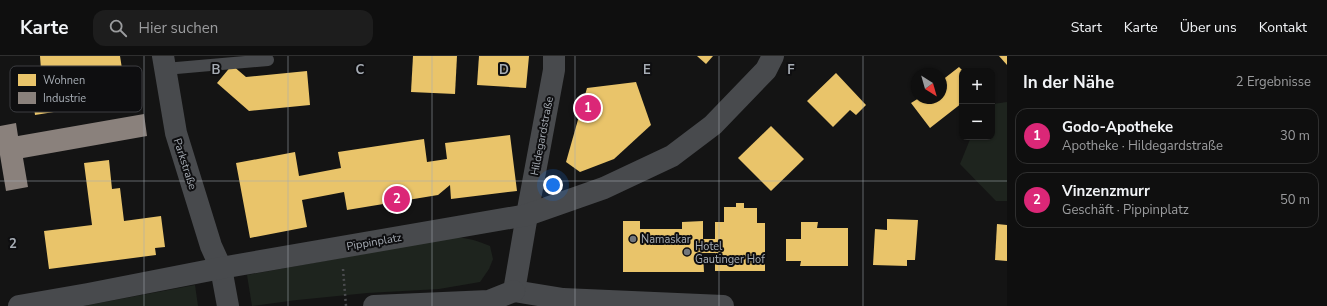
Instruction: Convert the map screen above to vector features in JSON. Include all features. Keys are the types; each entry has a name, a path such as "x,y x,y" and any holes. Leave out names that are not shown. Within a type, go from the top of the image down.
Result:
{"street":[{"name":"Hildegardstraße","path":"527,215 554,70 554,56"},
{"name":"Pippinplatz","path":"19,306 221,268 527,215 604,188 672,156 713,125 766,70 773,56"},
{"name":"Parkstraße","path":"164,63 176,133 212,246 221,268"},
{"path":"514,291 527,215"},
{"path":"221,268 228,306"},
{"path":"381,306 488,304 514,291 563,299 724,306"}],"lane":[{"path":"164,63 268,60"}],"shaded area":[{"path":"1007,102 1007,201 996,201 960,164 970,140 995,140 995,104"},
{"path":"456,237 473,240 490,246 493,259 489,269 480,282 439,289 367,293 252,306 247,275"},
{"path":"195,285 198,306 83,306"}],"building: Wohnen":[{"path":"40,56 120,56 122,66 41,66"},
{"path":"413,56 457,56 455,94 411,92"},
{"path":"479,56 529,56 526,88 477,85"},
{"path":"697,56 713,56 706,64"},
{"path":"999,56 1007,56 1007,65"},
{"path":"232,65 246,77 307,71 310,105 249,111 217,83"},
{"path":"959,67 960,68 959,105 930,128 912,104 947,104 947,76"},
{"path":"836,73 866,105 856,115 850,110 833,127 807,101"},
{"path":"636,82 651,125 614,159 580,172 566,162 587,88"},
{"path":"35,112 54,112 35,115"},
{"path":"771,126 804,159 771,191 738,158"},
{"path":"510,135 517,191 451,199 450,185 438,195 347,210 344,192 302,200 307,227 250,238 236,163 295,152 299,176 341,168 338,152 424,139 427,162 447,159 445,143"},
{"path":"109,160 112,189 120,188 124,221 161,216 165,247 155,248 156,255 49,269 44,231 92,225 84,163"},
{"path":"736,203 744,203 744,208 757,208 757,223 765,223 765,271 715,271 715,253 703,253 704,272 623,272 623,221 640,221 640,229 682,229 682,222 703,221 703,239 715,239 715,222 724,222 724,207 736,207"},
{"path":"887,219 918,220 915,260 907,260 907,266 873,265 875,229 887,230"},
{"path":"801,222 818,222 817,228 848,228 848,266 800,266 801,261 786,261 786,239 801,239"},
{"path":"997,224 1007,225 1007,261 995,260"}],"building: Industrie":[{"path":"144,114 147,136 23,158 28,187 6,191 0,155 0,126 16,123 18,136"}],"place":[{"name":"Godo-Apotheke","path":"588,108"},
{"name":"Vinzenzmurr","path":"397,199"},
{"name":"Namaskar","path":"633,239"},
{"name":"Hotel Gautinger Hof","path":"687,252"}]}
